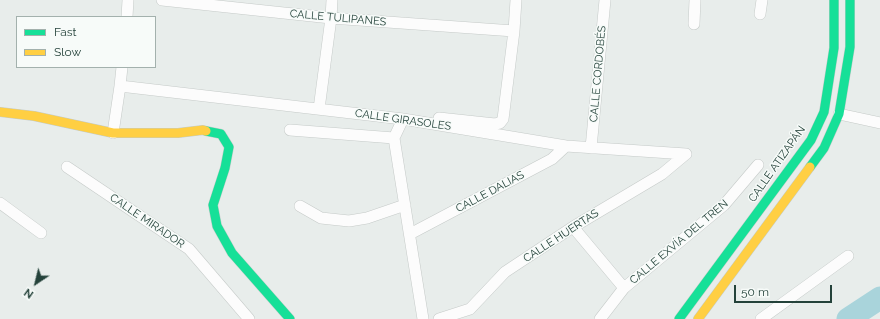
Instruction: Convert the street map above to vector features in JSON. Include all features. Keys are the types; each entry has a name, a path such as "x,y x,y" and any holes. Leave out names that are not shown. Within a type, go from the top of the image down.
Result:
{"main road":[{"name":"CALLE ATIZAPÁN","path":"678,319 811,140 824,112 834,48 834,0"},
{"path":"698,319 824,148 839,114 850,47 850,0"},
{"path":"0,112 34,116 113,133 178,133 203,130 221,134 229,147 225,168 213,205 217,226 232,253 290,319"}],"street":[{"path":"126,16 128,0"},
{"name":"CALLE TULIPANES","path":"162,0 331,18 514,31"},
{"path":"319,109 332,0"},
{"path":"421,122 429,117 495,124 500,123 502,119 514,31 516,0"},
{"name":"CALLE CORDOBÉS","path":"591,148 605,0"},
{"path":"694,24 695,0"},
{"path":"760,14 762,0"},
{"path":"113,133 122,68"},
{"name":"CALLE GIRASOLES","path":"120,86 403,119 566,146 686,154"},
{"path":"839,114 880,123"},
{"path":"403,119 394,138 423,319"},
{"path":"290,130 394,138"},
{"name":"CALLE DALIAS","path":"410,234 552,159 566,146"},
{"name":"CALLE HUERTAS","path":"440,319 470,308 505,272 573,227 662,174 686,154"},
{"name":"CALLE EXVÍA DEL TREN","path":"600,319 624,288 724,206 758,165"},
{"name":"CALLE MIRADOR","path":"67,167 189,249 249,319"},
{"path":"0,203 41,233"},
{"path":"300,206 321,218 349,221 367,218 405,205"},
{"path":"573,227 624,288"},
{"path":"761,319 848,256"}],"waterway":[{"path":"848,319 880,298"}],"traffic: fast":[{"path":"679,319 811,140 824,112 834,48 834,0"},
{"path":"810,167 824,148 839,114 850,47 850,0"},
{"path":"206,131 221,134 229,147 225,168 213,205 217,226 232,253 290,319"}],"traffic: slow":[{"path":"0,112 34,116 113,133 178,133 203,130 206,131"},
{"path":"698,319 810,167"}]}
